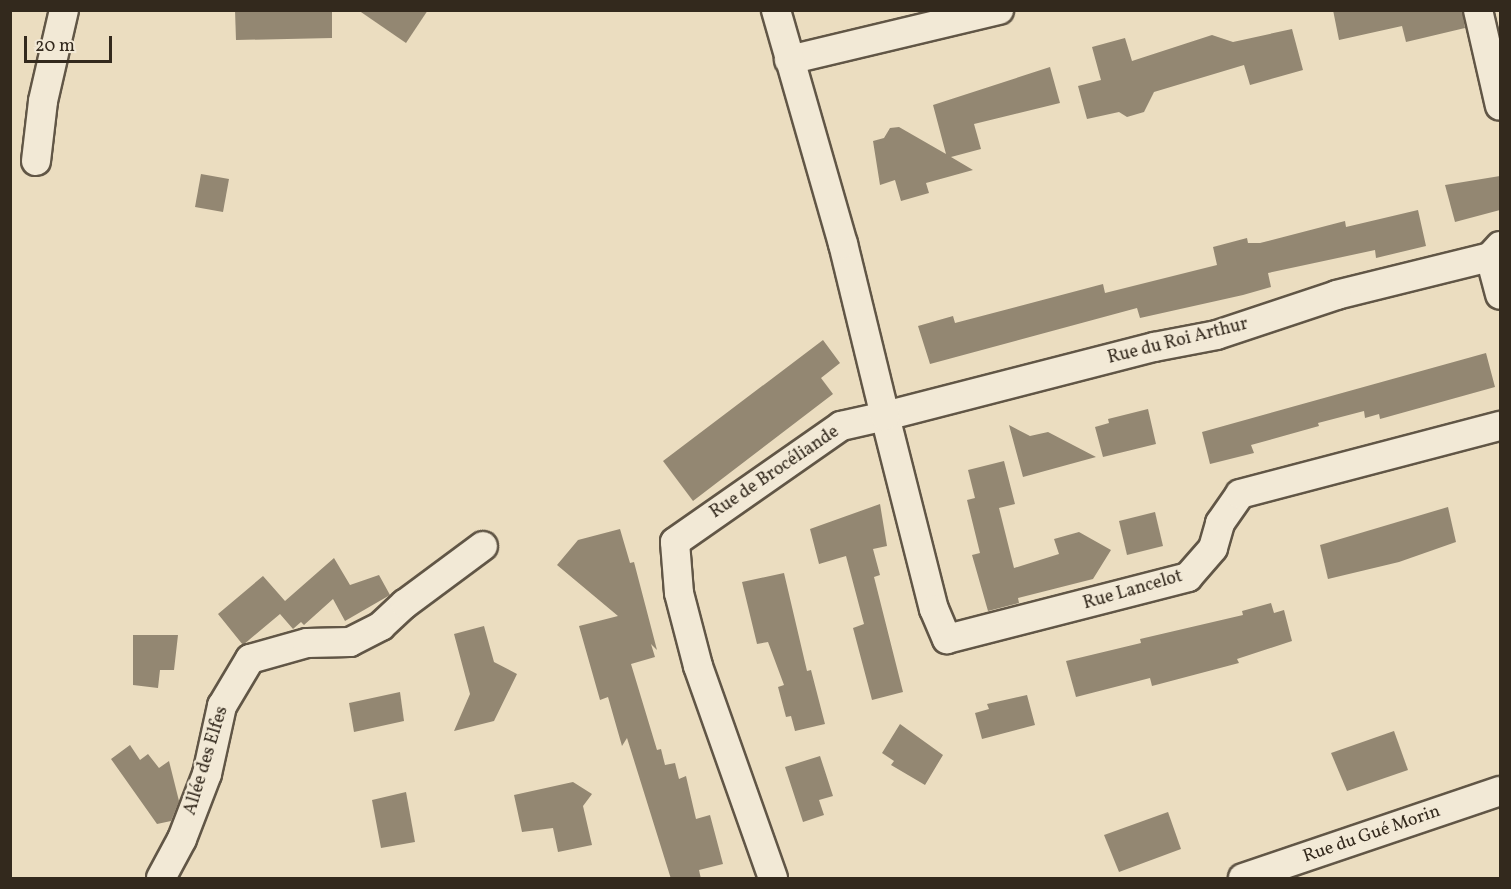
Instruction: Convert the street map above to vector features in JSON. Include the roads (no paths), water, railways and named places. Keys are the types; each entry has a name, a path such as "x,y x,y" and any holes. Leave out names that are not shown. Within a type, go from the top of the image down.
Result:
{"street":[{"path":"36,161 43,100 64,10"},
{"path":"776,10 843,244 885,416"},
{"path":"789,60 999,10"},
{"path":"1478,10 1500,106"},
{"path":"1495,252 1500,295"},
{"name":"Rue du Roi Arthur","path":"885,416 1154,347 1218,335 1337,295 1495,252"},
{"name":"Rue Lancelot","path":"885,416 934,609 947,639 1188,577 1213,548 1220,524 1240,494 1500,426"},
{"name":"Rue de Brocéliande","path":"773,879 699,666 679,593 675,542 841,426 885,416"},
{"name":"Allée des Elfes","path":"161,879 207,774 222,706 250,659 308,643 350,642 381,626 405,604 483,546"},
{"name":"Rue du Gué Morin","path":"1243,879 1500,791"}]}
